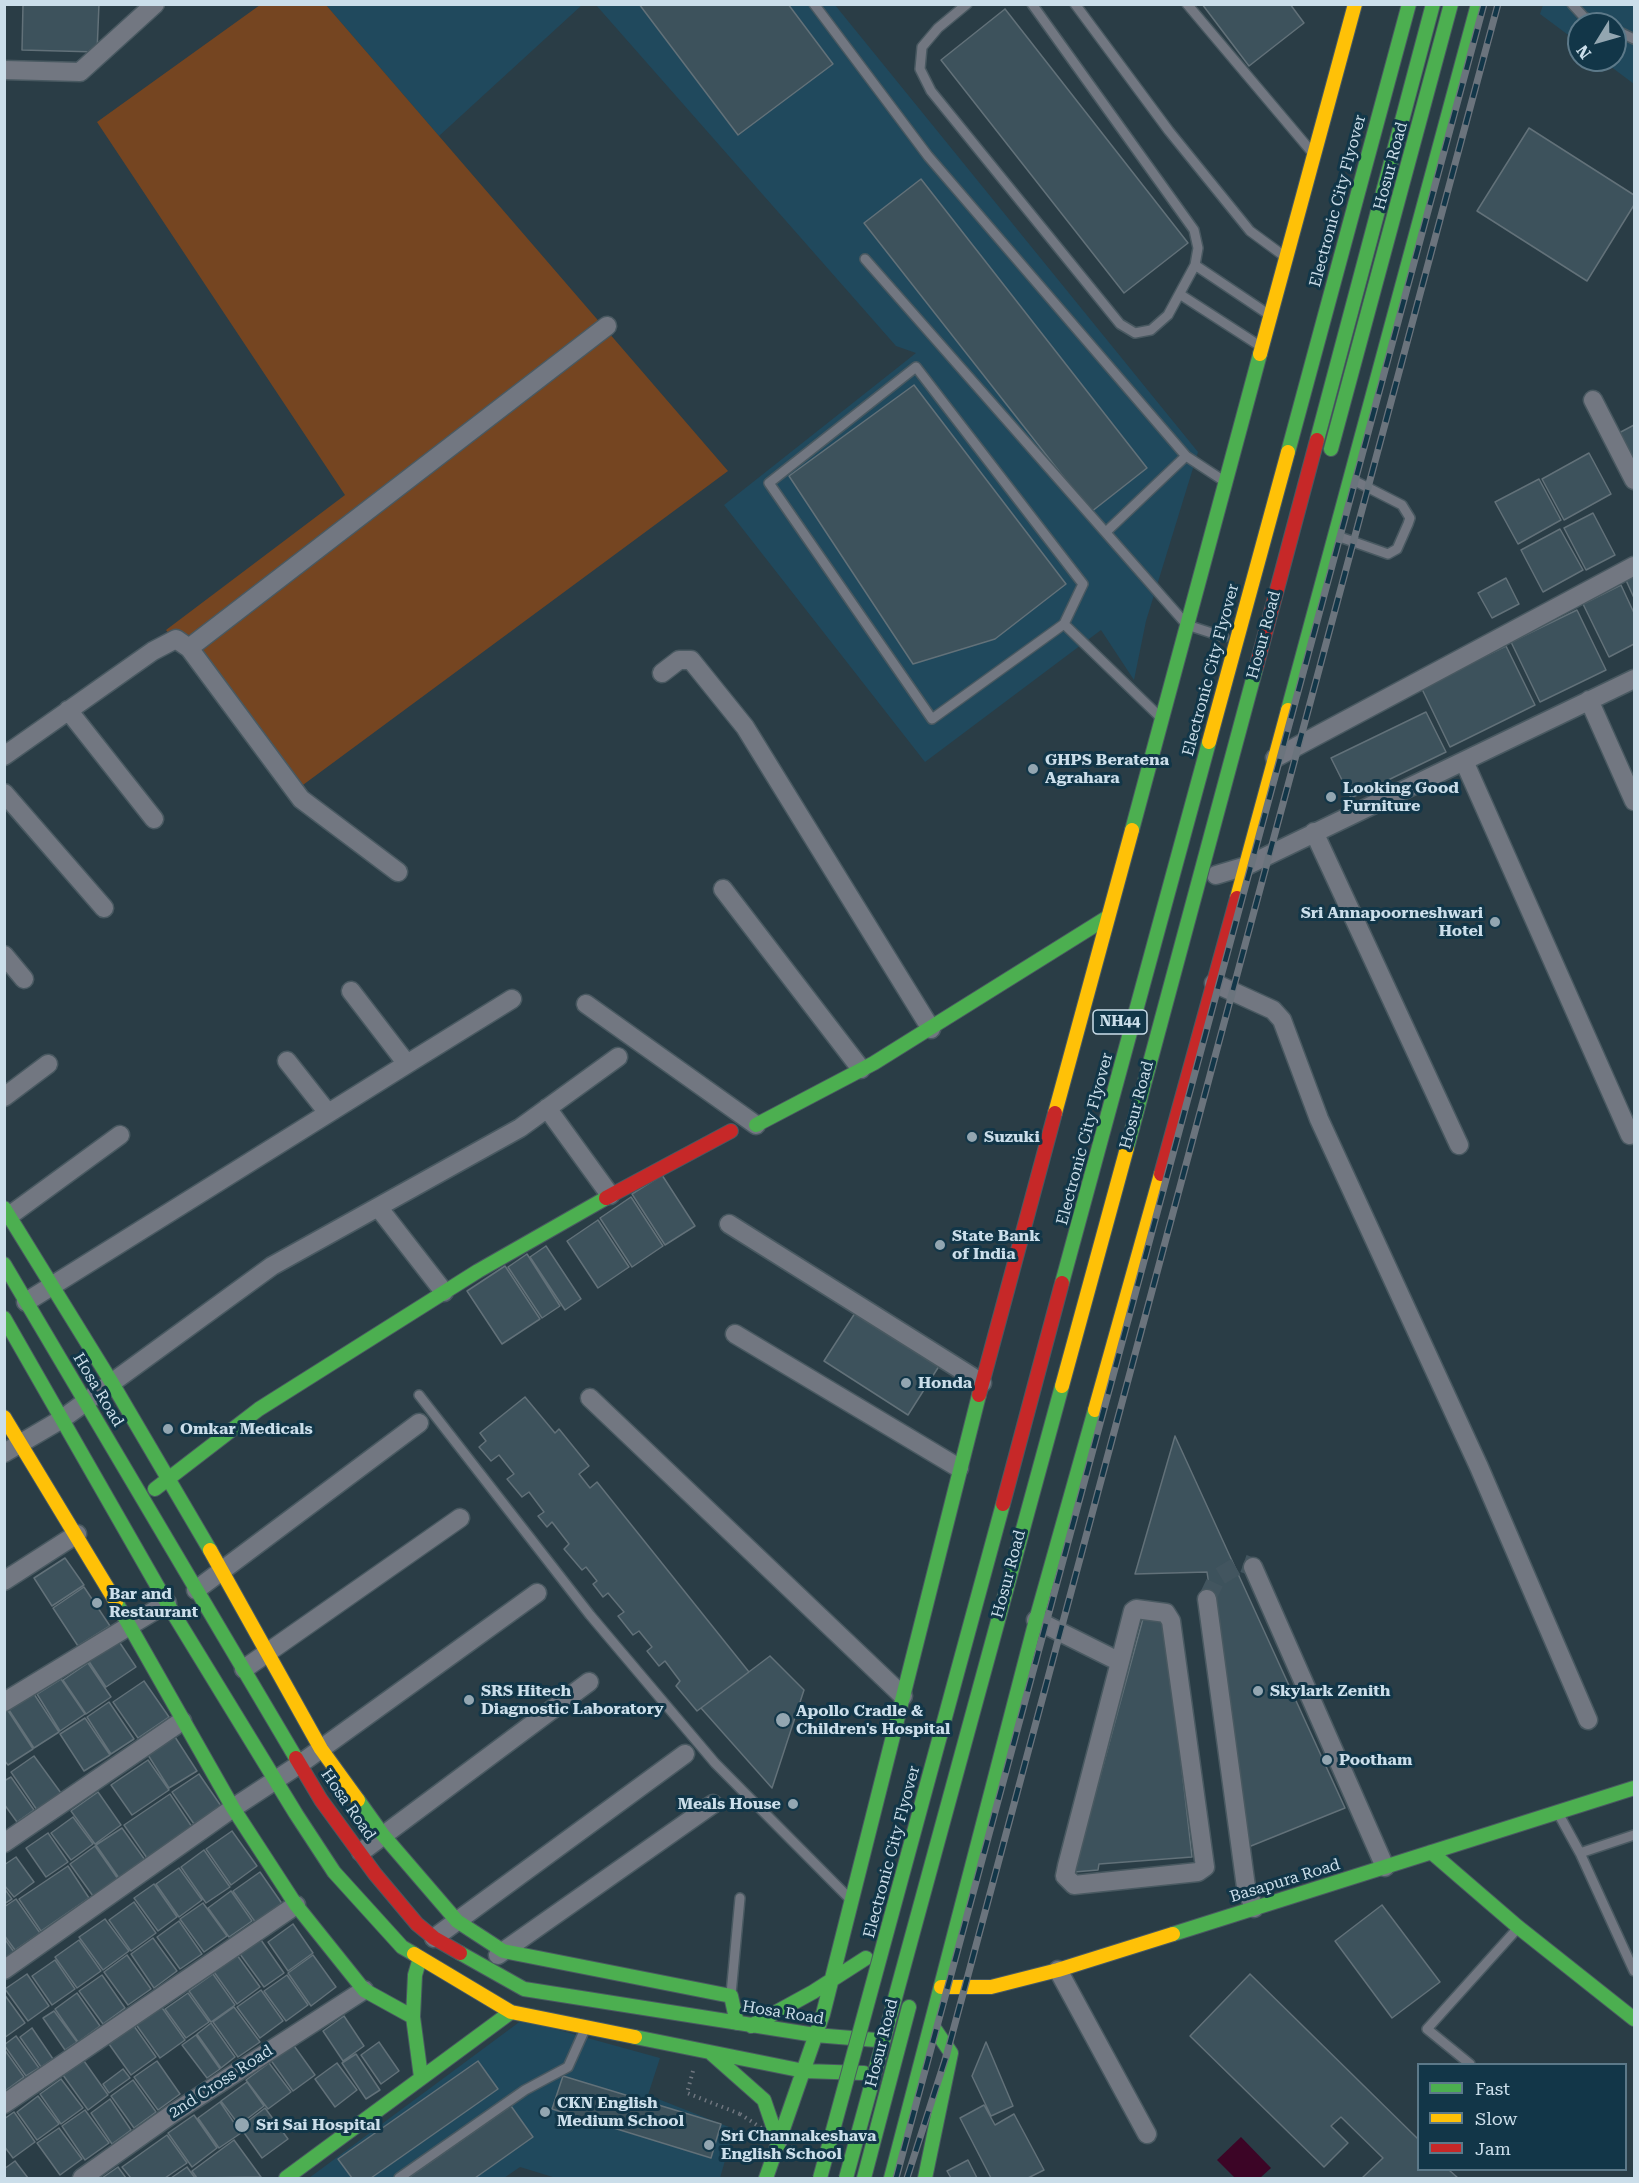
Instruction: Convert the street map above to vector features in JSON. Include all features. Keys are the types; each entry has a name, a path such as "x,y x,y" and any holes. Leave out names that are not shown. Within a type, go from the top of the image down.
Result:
{"main road":[{"path":"766,2178 804,2071 831,1981 959,1468 1355,4"},
{"name":"Electronic City Flyover","path":"820,2178 1409,4"},
{"path":"846,2178 1190,916 1434,4"},
{"name":"Hosur Road","path":"1328,463 1451,4"},
{"path":"891,2178 1035,1620 1214,983 1478,4"},
{"name":"NH44","path":"805,2178 1269,466"},
{"path":"756,1125 931,1029 1108,917"},
{"path":"142,1498 259,1409 444,1292 610,1195 731,1131"},
{"path":"7,1212 112,1383 222,1570 321,1749 383,1835 457,1921 503,1951 731,1996 744,2024 785,2009 866,1958"},
{"name":"Hosa Road","path":"4,1264 321,1800 402,1907 434,1938 524,1989 815,2035 844,2039 900,2041"},
{"path":"6,1325 167,1603 334,1872 402,1947 511,2012 804,2071 892,2074"},
{"path":"4,1417 77,1534 233,1808 296,1905 364,1990 413,2017"},
{"name":"Basapura Road","path":"941,1987 991,1987 1058,1970 1635,1788"},
{"path":"1431,1852 1518,1927 1635,2019"},
{"path":"420,1958 415,1975 413,2017 421,2077"},
{"name":"Hosur Road","path":"864,2178 911,1996"},
{"path":"286,2178 511,2012"},
{"path":"925,2178 951,2053 932,2025"},
{"path":"708,2051 752,2086 764,2100 779,2144"}],"street":[{"path":"4,70 80,72 154,4"},
{"path":"189,648 607,326"},
{"path":"1593,400 1635,480"},
{"path":"1275,758 1635,566"},
{"path":"4,756 153,651 176,639 189,648 301,799 399,872"},
{"path":"662,673 679,660 691,660 745,727 931,1029"},
{"path":"1216,875 1246,866 1635,679"},
{"path":"1589,700 1635,801"},
{"path":"68,710 154,819"},
{"path":"1464,761 1630,1135"},
{"path":"4,793 104,908"},
{"path":"1314,832 1459,1145"},
{"path":"723,889 861,1069"},
{"path":"4,955 24,979"},
{"path":"1214,983 1272,1010 1282,1020 1319,1119 1479,1467 1588,1720"},
{"path":"351,991 407,1064"},
{"path":"27,1302 512,999"},
{"path":"586,1004 756,1125"},
{"path":"4,1453 62,1419 272,1266 520,1128 618,1057"},
{"path":"287,1061 328,1113"},
{"path":"4,1097 48,1064"},
{"path":"548,1108 610,1195"},
{"path":"7,1212 120,1135"},
{"path":"378,1207 444,1292"},
{"path":"729,1224 982,1383"},
{"path":"735,1334 959,1468"},
{"path":"590,1398 903,1696"},
{"path":"196,1590 419,1423"},
{"path":"244,1670 460,1518"},
{"path":"4,1581 77,1534"},
{"path":"1253,1567 1385,1867"},
{"path":"4,1970 233,1808 300,1764 537,1593"},
{"path":"1207,1599 1246,1887 1254,1908"},
{"path":"4,1702 167,1603"},
{"path":"1136,1609 1166,1613 1171,1621 1205,1867 1198,1872 1074,1886 1065,1876 1067,1866 1120,1662 1133,1611 1136,1609"},
{"path":"1035,1620 1120,1662"},
{"path":"361,1852 589,1682"},
{"path":"4,1844 182,1721"},
{"path":"434,1938 685,1754"},
{"path":"482,1965 713,1804"},
{"path":"4,2104 296,1905"},
{"path":"1058,1970 1148,2134"},
{"name":"2nd Cross Road","path":"82,2178 172,2114 364,1990"}],"lane":[{"path":"814,4 928,156 1186,456 1225,482"},
{"path":"967,4 938,28 922,46 920,69 931,91 1120,324 1135,333 1151,330 1168,315 1181,296 1195,265 1198,248 1194,230 1032,4"},
{"path":"1075,4 1169,131 1250,231 1286,257"},
{"path":"1187,4 1314,155"},
{"path":"865,259 1187,624 1224,637"},
{"path":"1195,265 1270,316"},
{"path":"1181,296 1262,347"},
{"path":"916,367 1083,584 1064,624 932,719 769,483 916,367"},
{"path":"1106,532 1186,456"},
{"path":"1335,536 1388,554 1397,549 1410,518 1402,505 1350,479"},
{"path":"1064,624 1162,718"},
{"path":"419,1395 590,1615 715,1763 851,1899"},
{"path":"1558,1812 1580,1853 1635,1971"},
{"path":"1580,1853 1635,1835"},
{"path":"731,1996 740,1898"},
{"path":"1469,2063 1427,2029 1518,1927"},
{"path":"399,2178 525,2090 567,2067 585,2027"}],"path":[{"path":"687,2093 740,2114 809,2159"}],"shaded area":[{"path":"260,5 326,5 728,471 288,796 166,630 345,495 97,122"},
{"path":"326,5 582,5 439,136"},
{"path":"596,5 835,5 1198,452 1146,621 1134,680 1101,630 925,762 724,505 916,353 896,346"},
{"path":"1543,5 1634,5 1634,84 1618,72 1627,72 1627,12 1567,12 1567,34 1540,14"},
{"name":"CKN English Medium School","path":"522,2020 660,2058 648,2095 734,2129 720,2178 556,2178 520,2167 504,2178 309,2178"},
{"path":"1241,2137 1271,2168 1260,2178 1235,2178 1217,2160"}],"building":[{"path":"23,4 99,4 97,52 22,50"},
{"path":"639,4 788,4 833,64 738,135"},
{"path":"1202,4 1290,4 1304,23 1249,66"},
{"path":"1005,9 1188,243 1124,293 941,60"},
{"path":"1529,128 1634,195 1634,205 1587,281 1477,211"},
{"path":"921,179 1147,468 1091,512 864,223"},
{"path":"914,385 1066,584 995,639 913,664 789,476"},
{"path":"1634,425 1634,466 1617,434"},
{"path":"1589,453 1611,494 1564,520 1542,479"},
{"path":"1539,479 1561,520 1518,544 1495,502"},
{"path":"1593,513 1615,555 1586,570 1564,528"},
{"path":"1560,529 1583,570 1543,592 1521,550"},
{"path":"1634,573 1634,598 1625,578"},
{"path":"1506,578 1519,604 1492,618 1478,593"},
{"path":"1621,585 1634,613 1634,644 1609,657 1583,604"},
{"path":"1577,610 1606,670 1540,702 1511,642"},
{"path":"1506,646 1535,705 1450,747 1421,687"},
{"path":"1426,712 1446,752 1351,798 1331,758"},
{"path":"662,1175 695,1226 665,1245 632,1194"},
{"path":"631,1197 663,1246 632,1267 600,1218"},
{"path":"598,1220 629,1267 598,1288 567,1241"},
{"path":"546,1246 581,1299 565,1310 530,1257"},
{"path":"527,1254 560,1306 542,1318 508,1267"},
{"path":"505,1266 540,1319 502,1344 467,1291"},
{"path":"857,1310 941,1363 908,1415 824,1361"},
{"path":"525,1397 555,1433 559,1429 589,1466 579,1474 590,1488 597,1482 749,1672 697,1711 676,1686 680,1681 665,1661 659,1666 647,1651 652,1647 639,1631 633,1635 618,1616 624,1612 608,1593 603,1597 593,1584 597,1581 586,1567 582,1570 564,1549 569,1544 552,1522 547,1527 538,1516 544,1512 529,1492 522,1497 507,1479 514,1474 499,1455 491,1461 479,1447 486,1441 480,1433"},
{"name":"Skylark Zenith","path":"1175,1436 1345,1808 1246,1848 1243,1810 1207,1572 1135,1574"},
{"path":"65,1558 84,1585 52,1606 34,1578"},
{"path":"84,1587 110,1626 78,1646 53,1608"},
{"path":"1144,1615 1165,1620 1192,1857 1099,1864 1098,1870 1074,1872"},
{"path":"118,1640 136,1667 106,1687 88,1660"},
{"path":"770,1656 804,1690 772,1788 701,1708"},
{"path":"88,1663 111,1697 86,1714 63,1680"},
{"path":"61,1679 85,1714 60,1731 37,1694"},
{"path":"144,1681 169,1717 138,1738 113,1702"},
{"path":"34,1694 59,1732 34,1748 9,1710"},
{"path":"109,1702 134,1739 111,1754 87,1717"},
{"path":"7,1709 33,1749 8,1765 4,1760 4,1711"},
{"path":"85,1718 110,1755 84,1771 60,1734"},
{"path":"175,1737 197,1771 169,1788 148,1755"},
{"path":"34,1756 61,1793 37,1810 11,1772"},
{"path":"148,1760 169,1790 132,1815 111,1785"},
{"path":"199,1774 221,1806 194,1824 172,1792"},
{"path":"11,1777 34,1810 17,1822 4,1804 4,1781"},
{"path":"98,1792 121,1825 95,1844 71,1811"},
{"path":"170,1794 192,1827 147,1858 124,1825"},
{"path":"73,1817 93,1844 71,1860 51,1833"},
{"path":"122,1828 145,1860 119,1878 96,1845"},
{"path":"232,1831 257,1866 231,1885 206,1849"},
{"path":"48,1833 68,1862 46,1877 26,1848"},
{"path":"95,1846 118,1879 93,1896 70,1864"},
{"path":"204,1850 230,1887 206,1903 181,1867"},
{"path":"16,1857 34,1882 14,1897 4,1885 4,1865"},
{"path":"68,1866 89,1898 41,1931 19,1899"},
{"path":"179,1868 202,1900 179,1917 156,1884"},
{"path":"260,1872 283,1905 256,1923 233,1891"},
{"path":"154,1884 177,1917 158,1931 134,1898"},
{"path":"4,1888 12,1899 4,1904"},
{"path":"231,1891 252,1921 229,1937 208,1908"},
{"path":"16,1899 40,1933 15,1950 4,1935 4,1907"},
{"path":"134,1902 156,1933 131,1951 109,1920"},
{"path":"203,1903 227,1936 204,1952 180,1919"},
{"path":"1382,1905 1440,1982 1392,2018 1335,1941"},
{"path":"105,1919 129,1951 103,1970 79,1937"},
{"path":"179,1921 202,1954 180,1969 157,1937"},
{"path":"293,1924 313,1953 288,1971 268,1942"},
{"path":"4,1938 14,1952 4,1959"},
{"path":"153,1938 177,1971 154,1988 131,1954"},
{"path":"79,1940 101,1971 77,1988 55,1957"},
{"path":"261,1940 284,1973 264,1987 240,1954"},
{"path":"127,1955 151,1989 128,2005 104,1972"},
{"path":"237,1955 260,1987 237,2004 214,1972"},
{"path":"313,1955 336,1987 311,2006 288,1973"},
{"path":"55,1960 75,1989 52,2005 32,1976"},
{"path":"27,1974 49,2006 28,2021 5,1989"},
{"path":"213,1974 235,2005 211,2022 189,1991"},
{"path":"1250,1974 1417,2138 1417,2171 1450,2171 1458,2178 1362,2178 1383,2158 1341,2117 1331,2126 1348,2143 1324,2167 1190,2036"},
{"path":"102,1975 125,2008 103,2024 79,1991"},
{"path":"287,1975 308,2005 286,2021 264,1991"},
{"path":"261,1990 283,2021 260,2038 237,2007"},
{"path":"77,1993 100,2026 78,2042 55,2009"},
{"path":"188,1993 209,2022 186,2038 165,2009"},
{"path":"4,1994 25,2023 4,2038"},
{"path":"160,2005 185,2040 160,2058 135,2023"},
{"path":"234,2007 260,2042 238,2057 213,2022"},
{"path":"54,2011 77,2042 65,2050 43,2018"},
{"path":"344,2016 364,2046 343,2061 323,2031"},
{"path":"211,2023 235,2057 221,2068 197,2034"},
{"path":"134,2026 156,2057 131,2075 109,2044"},
{"path":"32,2028 53,2059 41,2067 20,2037"},
{"path":"196,2035 220,2069 207,2078 182,2045"},
{"path":"16,2036 39,2068 26,2076 4,2045"},
{"path":"379,2042 399,2071 381,2084 361,2055"},
{"path":"986,2042 1013,2106 991,2116 972,2076"},
{"path":"292,2043 315,2075 293,2091 270,2059"},
{"path":"4,2049 24,2077 5,2091 4,2090"},
{"path":"356,2054 380,2090 366,2099 342,2063"},
{"path":"84,2061 108,2095 88,2110 63,2075"},
{"path":"157,2061 180,2094 158,2110 134,2077"},
{"path":"478,2061 498,2089 371,2178 352,2178 338,2159"},
{"path":"269,2063 291,2092 268,2109 246,2080"},
{"path":"337,2063 357,2090 335,2107 315,2079"},
{"path":"123,2069 130,2078 109,2093 103,2084"},
{"path":"563,2076 721,2124 711,2158 552,2109"},
{"path":"61,2079 83,2108 61,2124 40,2094"},
{"path":"133,2080 156,2112 134,2128 111,2096"},
{"path":"247,2082 264,2106 239,2125 221,2101"},
{"path":"38,2096 59,2124 37,2140 17,2112"},
{"path":"110,2099 131,2130 112,2144 91,2113"},
{"path":"220,2102 241,2133 219,2148 198,2118"},
{"path":"984,2105 995,2125 1014,2114 1044,2170 1028,2178 991,2178 960,2118"},
{"path":"511,2106 533,2137 475,2178 408,2178"},
{"path":"265,2108 288,2139 262,2158 240,2127"},
{"path":"85,2110 109,2143 85,2160 62,2126"},
{"path":"14,2112 35,2142 13,2158 4,2146 4,2119"},
{"path":"194,2115 217,2148 192,2167 168,2133"},
{"path":"59,2128 82,2159 60,2175 37,2143"},
{"path":"167,2135 187,2163 165,2178 131,2178 122,2167"},
{"path":"234,2140 261,2177 197,2178 192,2171"},
{"path":"968,2160 977,2178 951,2178 947,2171"},
{"path":"15,2161 28,2178 4,2178 4,2169"},
{"path":"118,2167 126,2178 102,2178"},
{"path":"187,2167 195,2178 171,2178"}],"tunnel":[{"path":"1207,1599 1217,1578 1242,1563 1253,1567"}],"railway":[{"path":"896,2178 1484,4"},
{"path":"907,2178 946,2057 1498,4"}],"traffic: fast":[{"path":"1288,452 1409,4"},
{"path":"1317,440 1433,4"},
{"path":"1331,449 1451,4"},
{"path":"1288,710 1478,4"},
{"path":"1132,830 1260,354"},
{"path":"1127,1148 1256,668"},
{"path":"1062,1283 1209,742"},
{"path":"756,1125 874,1063 1108,917"},
{"path":"155,1489 259,1409 478,1271 606,1198"},
{"path":"4,1208 112,1383 210,1550"},
{"path":"4,1264 296,1758"},
{"path":"4,1318 167,1603 296,1814 334,1872 402,1947 414,1954"},
{"path":"846,2178 1062,1386"},
{"path":"766,2178 823,2014 979,1395"},
{"path":"891,2178 1036,1620 1095,1410"},
{"path":"820,2178 1003,1504"},
{"path":"116,1602 233,1808 296,1905 364,1990 413,2017"},
{"path":"1173,1934 1634,1788"},
{"path":"358,1800 383,1835 457,1921 503,1951 731,1996 737,2023"},
{"path":"1431,1852 1518,1927 1634,2019"},
{"path":"460,1953 524,1989 815,2035 876,2040"},
{"path":"420,1958 415,1975 413,2017 421,2077"},
{"path":"751,2026 813,1992 866,1958"},
{"path":"864,2178 909,2007"},
{"path":"286,2178 511,2012"},
{"path":"925,2178 951,2053 932,2025"},
{"path":"635,2037 804,2071 864,2073"},
{"path":"712,2054 764,2100 779,2144"}],"traffic: slow":[{"path":"1260,354 1355,4"},
{"path":"1209,742 1288,452"},
{"path":"1237,898 1288,710"},
{"path":"1055,1113 1132,830"},
{"path":"1062,1386 1127,1148"},
{"path":"1095,1410 1161,1174"},
{"path":"4,1417 116,1602"},
{"path":"210,1550 321,1749 358,1800"},
{"path":"941,1987 991,1987 1058,1970 1173,1934"},
{"path":"414,1954 511,2012 635,2037"}],"traffic: jam":[{"path":"1256,668 1317,440"},
{"path":"1161,1174 1237,898"},
{"path":"979,1395 1055,1113"},
{"path":"606,1198 731,1131"},
{"path":"1003,1504 1062,1283"},
{"path":"296,1758 321,1800 375,1874 417,1924 434,1938 460,1953"}],"place":[{"name":"GHPS Beratena Agrahara","path":"1033,769"},
{"name":"Looking Good Furniture","path":"1331,797"},
{"name":"Sri Annapoorneshwari Hotel","path":"1495,922"},
{"name":"Suzuki","path":"972,1137"},
{"name":"State Bank of India","path":"940,1245"},
{"name":"Honda","path":"906,1383"},
{"name":"Omkar Medicals","path":"168,1429"},
{"name":"Bar and Restaurant","path":"97,1603"},
{"name":"Skylark Zenith","path":"1258,1691"},
{"name":"SRS Hitech Diagnostic Laboratory","path":"469,1700"},
{"name":"Apollo Cradle & Children's Hospital","path":"783,1720"},
{"name":"Pootham","path":"1327,1760"},
{"name":"Meals House","path":"793,1804"},
{"name":"CKN English Medium School","path":"545,2112"},
{"name":"Sri Sai Hospital","path":"242,2125"},
{"name":"Sri Channakeshava English School","path":"709,2145"}]}
